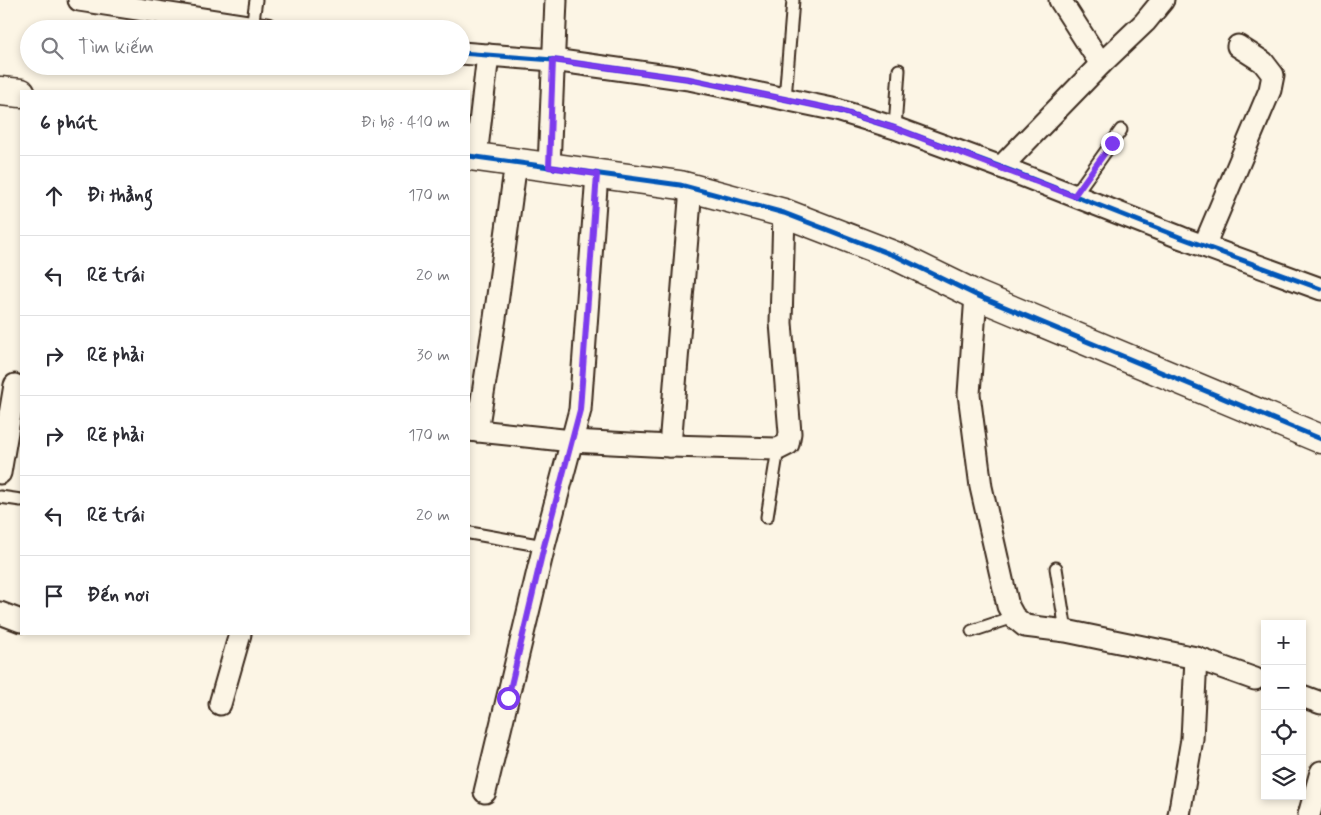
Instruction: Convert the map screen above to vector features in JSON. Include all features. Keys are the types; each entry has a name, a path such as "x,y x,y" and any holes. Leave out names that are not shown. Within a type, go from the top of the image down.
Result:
{"street":[{"path":"79,0 176,7 228,20"},
{"path":"549,154 556,0"},
{"path":"1060,0 1101,64"},
{"path":"1001,167 1144,22 1163,0"},
{"path":"1204,246 1270,90 1273,75 1263,62 1238,46"},
{"path":"470,54 488,55 552,68 689,79 837,110 895,128 1001,167 1204,246 1321,289"},
{"path":"488,55 478,129 472,156 519,163 549,154 597,174 690,188 784,212 898,257 976,295 1031,316 1321,439"},
{"path":"0,91 20,93"},
{"path":"519,163 514,177 473,431 572,441 670,446 778,449 788,444 790,434 781,323 784,212"},
{"path":"485,792 544,546 580,410 597,174"},
{"path":"670,446 690,188"},
{"path":"976,295 969,394 982,487 1008,606 1014,617 1025,626 1066,631 1196,658 1255,679"},
{"path":"0,473 12,384"},
{"path":"0,613 20,620"},
{"path":"220,704 240,635"},
{"path":"1179,815 1192,739 1196,658"},
{"path":"1306,697 1321,703"},
{"path":"1309,815 1321,772"}],"lane":[{"path":"256,0 259,20"},
{"path":"785,99 793,0"},
{"path":"895,128 899,70"},
{"path":"1074,196 1121,130"},
{"path":"766,517 778,449"},
{"path":"0,497 20,500"},
{"path":"470,533 544,546"},
{"path":"1056,568 1066,631"},
{"path":"972,631 1014,617"}],"cycle path":[{"path":"470,54 553,60 689,79 837,110 895,128 1001,167 1182,238 1321,289"},
{"path":"470,156 680,185 784,213 898,257 976,295 1321,439"}],"route":[{"path":"508,698 544,546 580,410 597,174 549,167 553,60 689,79 837,110 895,128 1074,196 1112,143"}]}
